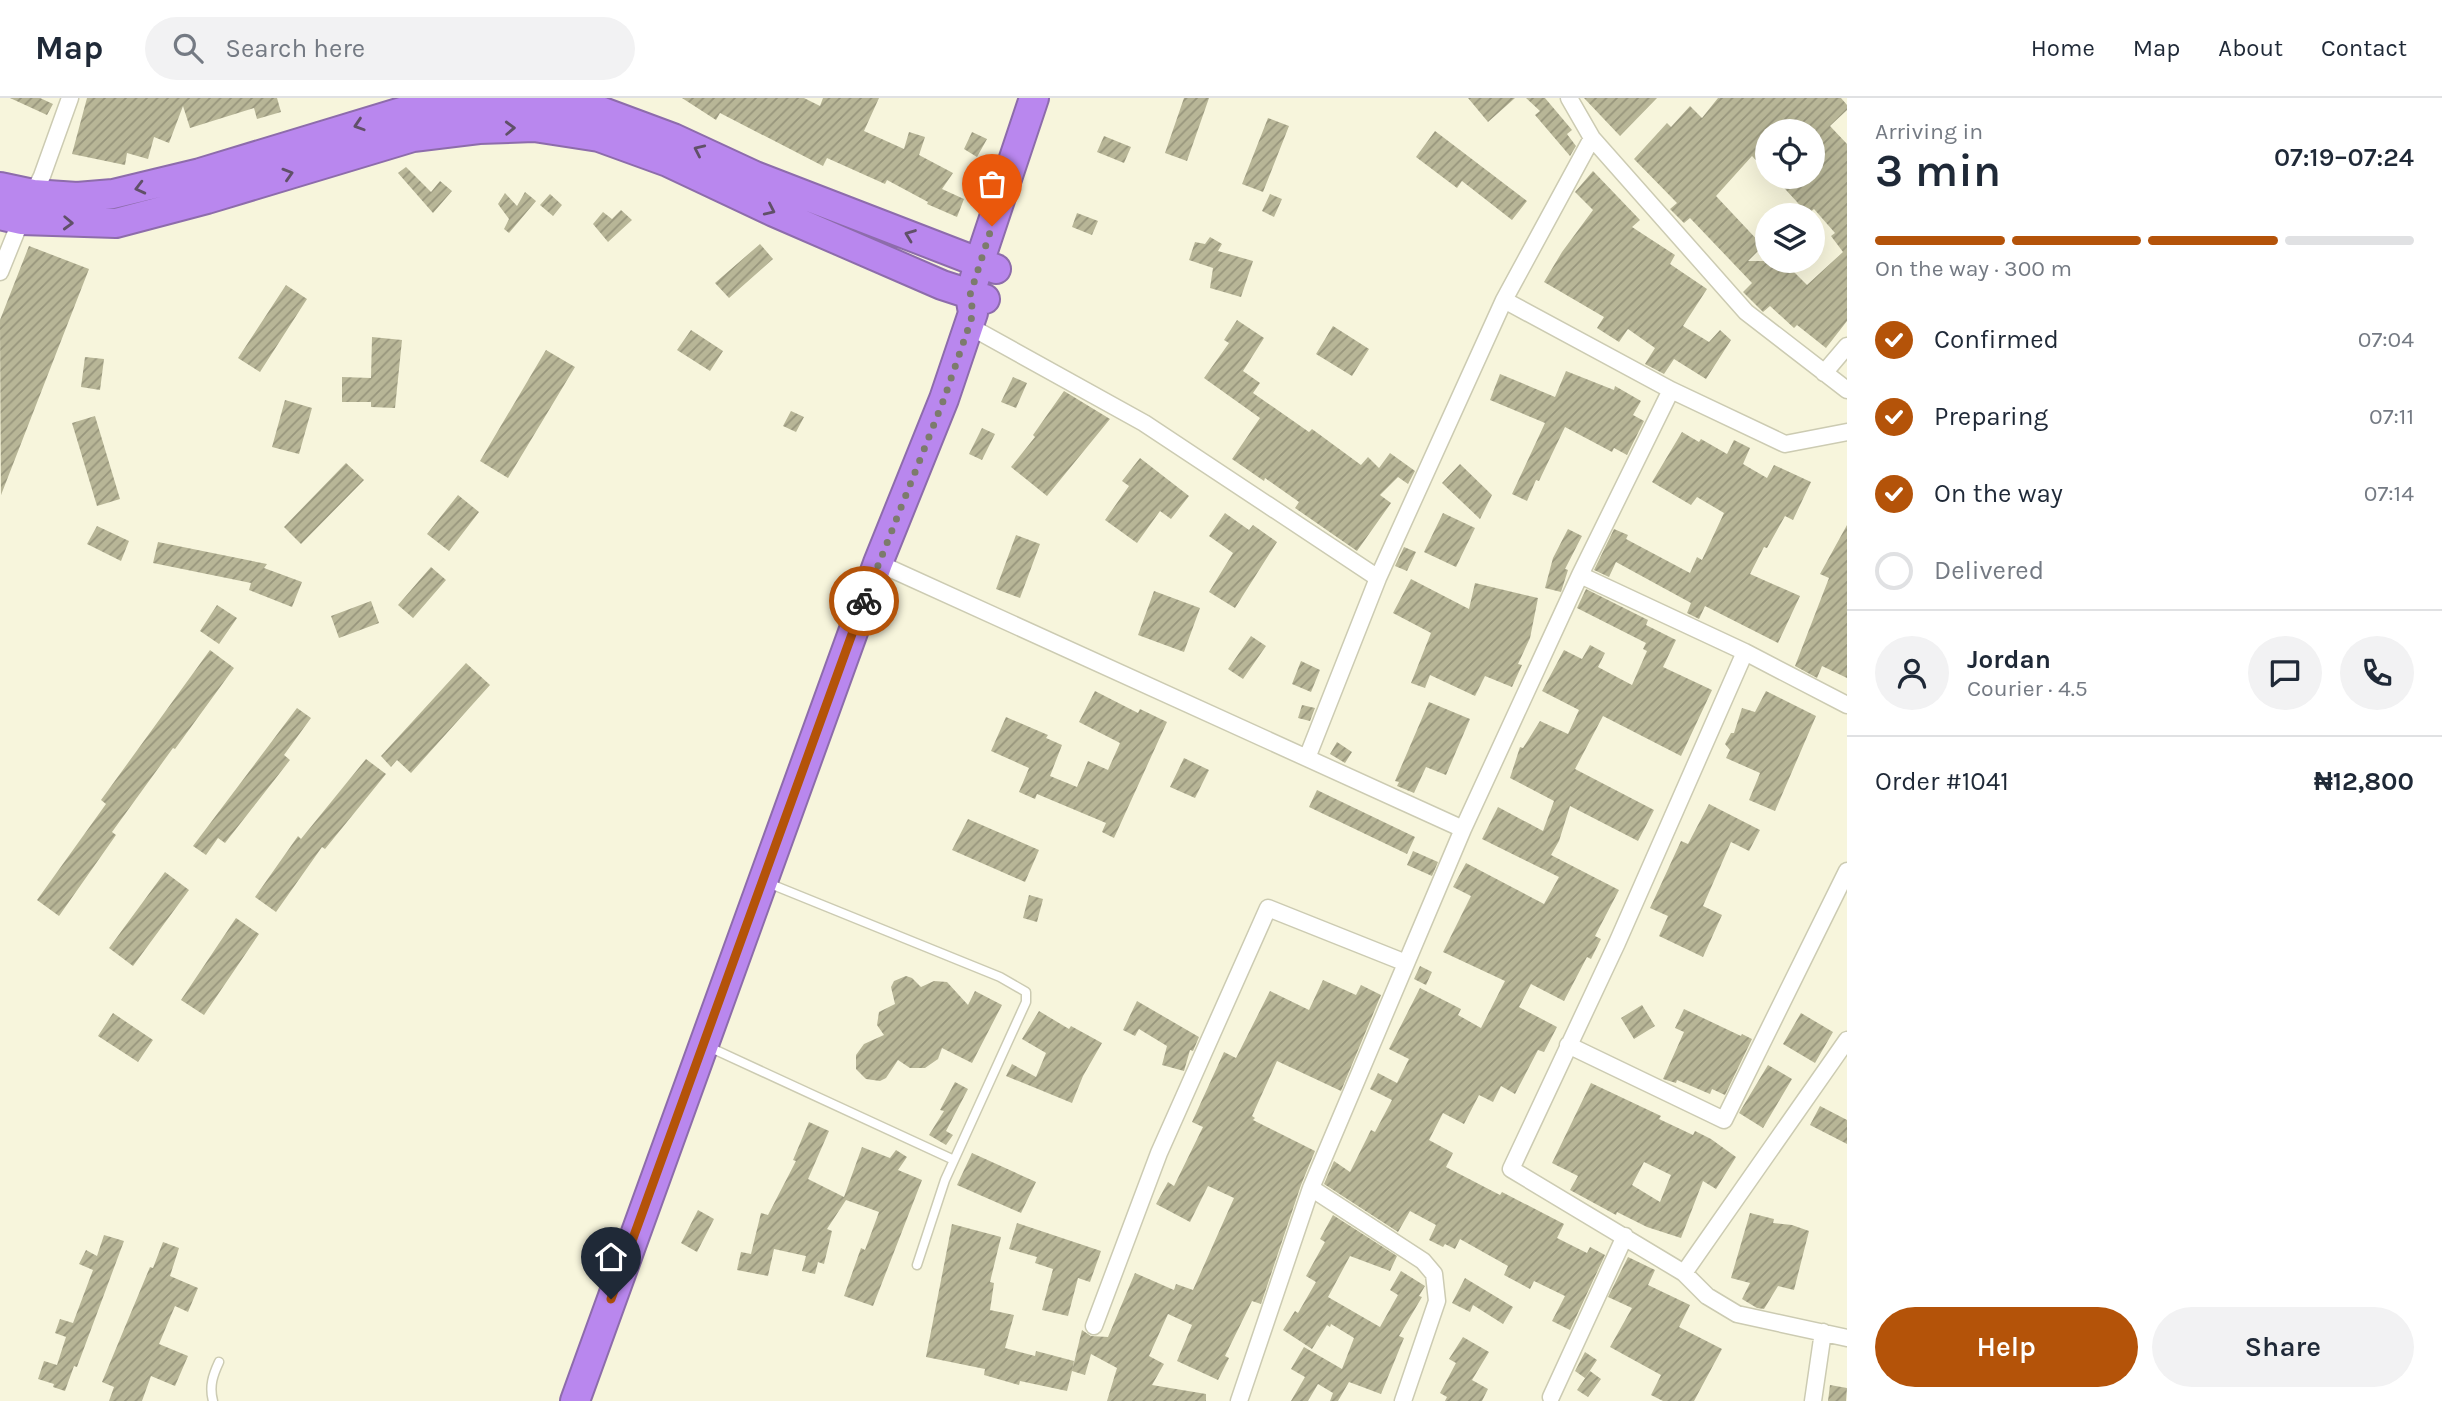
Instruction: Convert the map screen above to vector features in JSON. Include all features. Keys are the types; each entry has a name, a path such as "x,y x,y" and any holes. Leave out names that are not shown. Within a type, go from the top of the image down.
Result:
{"highway":[{"path":"575,1401 878,563 944,399 974,308 1034,98"},
{"path":"987,257 1053,98"},
{"path":"0,187 33,194 77,197 113,194 200,173 407,104 536,105 603,113 673,138 755,176 947,249 975,246 987,257"},
{"path":"11,218 116,223 207,199 412,137 479,129 534,127 599,137 668,162 774,212 942,285 974,308"}],"street":[{"path":"33,194 70,98"},
{"path":"1569,98 1592,138 1746,312 1847,390"},
{"path":"1307,758 1378,578 1504,300 1592,138"},
{"path":"0,272 11,218"},
{"path":"1504,300 1671,390 1785,444 1847,432"},
{"path":"974,308 1378,578"},
{"path":"1824,373 1847,346"},
{"path":"1239,1401 1311,1188 1406,963 1580,575 1671,390"},
{"path":"878,563 1464,829"},
{"path":"1580,575 1745,652 1847,705"},
{"path":"1745,652 1617,943 1511,1169 1684,1273 1707,1296 1737,1314 1847,1338"},
{"path":"1568,1045 1724,1120 1847,871"},
{"path":"1094,1326 1159,1153 1268,908 1406,963"},
{"path":"1684,1273 1847,1040"},
{"path":"1311,1188 1423,1261 1434,1275 1437,1301 1403,1401"},
{"path":"1551,1397 1625,1236"},
{"path":"1812,1401 1823,1332"}],"lane":[{"path":"762,880 1000,977 1026,992 1026,1002 954,1160 917,1265"},
{"path":"703,1045 954,1160"},
{"path":"213,1401 210,1392 212,1376 219,1362"}],"building":[{"path":"10,98 40,98 53,104 47,115"},
{"path":"87,98 277,98 281,112 257,119 254,108 190,128 183,106 169,143 154,137 148,159 127,153 125,165 72,154"},
{"path":"682,98 804,98 820,106 823,98 879,98 864,131 904,149 909,132 925,137 919,155 953,173 942,189 964,199 957,217 927,204 928,202 887,180 885,184 827,158 823,166 720,113 716,120"},
{"path":"1184,98 1209,98 1187,161 1165,153"},
{"path":"1468,98 1515,98 1488,122"},
{"path":"1526,98 1545,98 1572,130 1567,134 1576,146 1570,156 1535,115 1540,111"},
{"path":"1584,98 1657,98 1620,136"},
{"path":"1718,98 1841,98 1847,105 1847,110 1830,126 1847,144 1847,321 1826,348 1797,325 1794,328 1770,306 1763,312 1743,292 1752,283 1690,218 1684,223 1670,209 1677,203 1634,159 1667,123 1671,127 1690,106 1702,118","holes":["1755,119 1825,119 1825,189 1785,189 1798,203 1825,203 1825,222 1835,233 1831,236 1843,252 1825,268 1825,273 1820,273 1807,285 1795,273 1755,273 1755,261 1748,261 1755,254 1755,237 1716,196 1752,156 1755,159"]},
{"path":"1268,118 1289,126 1263,192 1242,184"},
{"path":"1435,131 1527,201 1512,220 1462,181 1457,188 1416,157"},
{"path":"972,132 987,139 977,157 964,149"},
{"path":"1104,136 1131,147 1124,163 1097,152"},
{"path":"406,167 431,192 440,181 452,191 433,213 398,173"},
{"path":"1593,171 1640,220 1632,227 1675,255 1670,264 1707,289 1683,326 1709,342 1720,330 1731,340 1706,379 1674,359 1664,374 1645,364 1655,348 1628,329 1619,342 1597,328 1604,317 1544,282 1593,210 1575,192"},
{"path":"525,192 536,201 509,233 504,229 509,219 498,204 505,193 517,206"},
{"path":"550,194 562,205 553,216 540,205"},
{"path":"1270,194 1282,199 1274,217 1262,211"},
{"path":"621,210 632,220 608,242 593,224 603,212 612,219"},
{"path":"1077,213 1098,221 1092,235 1072,227"},
{"path":"1210,237 1222,244 1218,251 1253,261 1241,297 1210,288 1213,268 1189,260 1195,242 1205,244"},
{"path":"760,244 773,259 729,298 715,283"},
{"path":"29,246 89,269 1,495 0,320"},
{"path":"286,285 307,299 260,372 238,358"},
{"path":"1237,320 1264,338 1243,371 1260,383 1253,393 1309,432 1312,429 1361,465 1368,457 1379,468 1390,453 1415,471 1408,484 1398,477 1380,495 1391,503 1357,551 1295,508 1299,502 1232,459 1260,418 1204,378 1229,343 1224,340"},
{"path":"1333,326 1369,349 1352,376 1316,354"},
{"path":"691,330 723,351 710,371 677,350"},
{"path":"372,337 402,340 395,408 371,407 371,402 342,402 342,377 371,378"},
{"path":"546,350 575,367 508,478 480,461"},
{"path":"85,357 104,359 100,390 81,387"},
{"path":"1566,371 1614,390 1615,386 1641,401 1633,415 1644,421 1627,455 1614,448 1612,452 1565,427 1527,501 1512,494 1545,423 1490,400 1500,374 1555,397"},
{"path":"1013,377 1027,383 1016,408 1001,402"},
{"path":"1064,391 1110,419 1047,496 1011,467 1035,437 1033,435"},
{"path":"285,400 312,408 299,454 272,447"},
{"path":"791,411 804,417 796,432 783,426"},
{"path":"95,416 120,499 97,506 72,423"},
{"path":"982,428 995,434 982,460 969,454"},
{"path":"1682,432 1727,454 1734,440 1750,448 1743,464 1767,478 1774,465 1811,482 1793,520 1785,516 1750,574 1800,596 1778,643 1705,606 1699,619 1687,613 1691,603 1616,562 1609,577 1594,570 1614,529 1628,535 1626,539 1690,573 1697,557 1702,560 1724,513 1697,497 1691,505 1652,482"},
{"path":"1140,458 1189,496 1171,519 1160,511 1137,543 1105,520 1129,486 1122,481"},
{"path":"346,463 364,480 301,544 284,527"},
{"path":"1460,464 1492,495 1480,519 1442,483"},
{"path":"458,495 479,512 449,551 427,534"},
{"path":"1225,513 1249,530 1253,525 1277,542 1235,608 1209,592 1233,553 1209,536"},
{"path":"1443,513 1475,528 1456,567 1424,552"},
{"path":"1847,525 1847,678 1822,666 1817,678 1795,666 1829,578 1820,574"},
{"path":"97,526 129,541 121,561 87,544"},
{"path":"1568,529 1582,536 1565,569 1568,570 1561,592 1545,588 1553,558"},
{"path":"1016,535 1040,544 1020,598 996,589"},
{"path":"158,542 267,564 264,568 302,582 292,607 249,590 251,583 153,563"},
{"path":"1404,547 1416,552 1407,571 1395,566"},
{"path":"431,567 446,580 413,618 398,605"},
{"path":"1411,579 1469,609 1475,583 1538,598 1530,638 1518,664 1522,665 1512,687 1485,676 1475,696 1430,675 1425,688 1411,683 1431,633 1393,613"},
{"path":"1586,589 1648,620 1646,625 1676,640 1663,667 1712,690 1681,756 1603,716 1575,769 1654,810 1638,841 1570,806 1559,841 1551,855 1619,890 1595,936 1601,939 1591,959 1587,957 1564,1001 1531,984 1519,1007 1557,1027 1544,1052 1538,1050 1515,1094 1501,1086 1493,1102 1479,1095 1464,1124 1443,1113 1429,1140 1453,1153 1446,1167 1564,1224 1557,1238 1587,1253 1590,1247 1605,1255 1570,1330 1552,1321 1565,1296 1534,1281 1530,1289 1504,1275 1508,1266 1460,1239 1455,1249 1429,1240 1436,1225 1410,1211 1398,1232 1324,1184 1334,1161 1350,1172 1371,1130 1375,1132 1392,1100 1370,1089 1378,1073 1397,1083 1409,1059 1389,1049 1420,988 1461,1009 1458,1015 1481,1028 1505,981 1443,952 1471,896 1453,887 1466,863 1544,904 1559,877 1482,839 1498,807 1543,831 1554,801 1510,778 1520,747 1523,748 1540,721 1568,734 1579,710 1542,691 1564,650 1582,659 1590,645 1605,653 1598,667 1632,685 1647,651 1643,649 1646,643 1577,608"},
{"path":"1154,591 1200,608 1184,652 1138,635"},
{"path":"371,601 379,623 339,638 331,616"},
{"path":"217,605 237,618 219,644 200,631"},
{"path":"1251,636 1266,646 1243,679 1228,669"},
{"path":"210,650 234,668 112,832 116,835 59,916 37,900 106,804 101,800"},
{"path":"1301,661 1320,670 1311,692 1292,684"},
{"path":"466,663 490,685 411,773 397,760 391,767 381,756"},
{"path":"1095,691 1138,713 1140,709 1167,722 1114,838 1102,832 1106,823 1037,794 1035,799 1019,792 1029,768 991,751 1006,717 1048,735 1046,738 1062,745 1050,776 1077,787 1088,761 1108,770 1120,743 1079,722"},
{"path":"1766,691 1816,716 1775,811 1749,800 1760,773 1726,758 1730,750 1725,744 1731,733 1734,733 1742,708 1755,712"},
{"path":"1429,702 1470,719 1446,775 1426,767 1414,793 1397,786 1399,782 1395,781"},
{"path":"1302,705 1315,708 1310,721 1298,718"},
{"path":"297,708 311,718 284,755 290,760 225,843 218,838 206,855 193,846"},
{"path":"1337,742 1352,752 1345,763 1330,754"},
{"path":"1184,758 1209,770 1195,798 1170,787"},
{"path":"366,759 386,774 325,849 322,847 276,912 255,897 298,836 301,839"},
{"path":"1317,790 1415,837 1407,854 1309,807"},
{"path":"1709,804 1760,830 1749,851 1731,842 1703,906 1722,915 1703,957 1659,936 1668,916 1650,908 1681,841 1688,844"},
{"path":"968,819 1039,850 1025,882 952,850"},
{"path":"1413,851 1438,862 1432,876 1407,865"},
{"path":"165,872 189,890 133,966 109,948"},
{"path":"1029,895 1043,899 1037,922 1023,918"},
{"path":"236,918 259,934 204,1015 181,1000"},
{"path":"1420,966 1432,972 1426,985 1414,979"},
{"path":"906,976 921,987 934,981 947,982 968,1005 975,991 1002,1005 972,1063 942,1048 938,1059 925,1068 910,1068 898,1060 886,1078 880,1081 866,1079 856,1069 856,1055 864,1044 884,1035 877,1025 879,1012 895,1004 891,987 894,981"},
{"path":"1323,980 1356,995 1361,985 1381,995 1341,1091 1277,1061 1252,1116 1255,1118 1253,1120 1315,1151 1261,1304 1252,1301 1225,1356 1229,1358 1218,1380 1177,1361 1192,1325 1168,1314 1149,1356 1164,1364 1152,1385 1206,1394 1206,1401 1107,1401 1117,1368 1091,1354 1085,1375 1072,1371 1082,1330 1091,1336 1108,1337 1135,1273 1174,1290 1176,1284 1193,1290 1234,1198 1208,1186 1190,1222 1156,1204 1168,1182 1174,1186 1203,1127 1192,1122 1224,1052 1236,1058 1270,991 1309,1010"},
{"path":"1137,1001 1199,1037 1193,1051 1190,1050 1184,1071 1162,1065 1167,1046 1139,1029 1135,1036 1123,1030"},
{"path":"1642,1005 1655,1026 1634,1039 1621,1018"},
{"path":"1684,1009 1752,1039 1725,1095 1712,1089 1710,1094 1677,1080 1676,1083 1663,1079 1684,1032 1675,1028"},
{"path":"1039,1011 1069,1029 1071,1026 1102,1043 1083,1076 1072,1103 1006,1076 1012,1064 1036,1077 1046,1053 1022,1039"},
{"path":"113,1013 153,1040 138,1062 98,1036"},
{"path":"1801,1013 1833,1032 1815,1063 1783,1044"},
{"path":"1768,1065 1792,1079 1763,1128 1739,1113"},
{"path":"955,1082 968,1089 946,1131 953,1135 946,1145 929,1135 944,1111 940,1110"},
{"path":"1591,1083 1661,1116 1659,1119 1693,1135 1695,1131 1711,1139 1736,1157 1716,1189 1703,1181 1681,1238 1647,1227 1617,1212 1616,1215 1570,1190 1578,1176 1552,1163","holes":["1644,1162 1671,1175 1660,1202 1632,1185"]},
{"path":"1820,1106 1847,1120 1847,1144 1810,1125"},
{"path":"809,1122 829,1131 808,1179 844,1197 862,1147 890,1158 896,1150 907,1157 898,1170 922,1180 873,1306 844,1296 861,1248 865,1250 879,1212 846,1200 827,1229 832,1231 824,1264 818,1262 815,1274 802,1271 806,1256 774,1249 768,1276 737,1270 741,1252 751,1254 761,1213 768,1215 796,1161 793,1160"},
{"path":"972,1153 1036,1182 1021,1213 957,1185"},
{"path":"698,1210 714,1219 697,1252 681,1243"},
{"path":"1750,1213 1774,1219 1773,1223 1792,1225 1809,1231 1794,1290 1778,1286 1764,1309 1742,1299 1750,1283 1731,1278"},
{"path":"1333,1215 1397,1256 1390,1271 1350,1256 1328,1297 1380,1327 1398,1295 1390,1290 1401,1271 1425,1286 1419,1296 1422,1297 1399,1336 1404,1338 1381,1394 1349,1382 1338,1401 1330,1401 1333,1393 1318,1384 1308,1401 1291,1401 1305,1377 1291,1369 1304,1347 1342,1369 1354,1338 1331,1324 1330,1327 1327,1325 1312,1349 1283,1330 1295,1311 1298,1313 1316,1282 1306,1276 1325,1242 1320,1239"},
{"path":"1017,1223 1101,1251 1090,1282 1078,1278 1068,1316 1042,1310 1053,1269 1035,1263 1037,1257 1009,1249"},
{"path":"952,1224 1001,1237 990,1282 994,1283 990,1310 1014,1315 1005,1348 1035,1356 1036,1351 1074,1361 1067,1391 1020,1381 1019,1385 984,1375 985,1369 926,1357"},
{"path":"104,1235 124,1241 77,1367 74,1366 65,1391 38,1379 44,1361 57,1365 66,1337 55,1333 60,1319 73,1323 93,1270 79,1264 86,1250 97,1256"},
{"path":"163,1242 179,1248 170,1276 198,1288 188,1312 175,1306 159,1344 188,1356 175,1386 151,1376 142,1401 109,1401 114,1387 102,1382"},
{"path":"1628,1257 1655,1270 1648,1285 1690,1305 1679,1327 1722,1349 1694,1401 1663,1401 1651,1395 1661,1375 1610,1347 1632,1308 1608,1297"},
{"path":"1465,1278 1513,1307 1503,1324 1473,1305 1470,1312 1452,1303"},
{"path":"1463,1337 1489,1352 1472,1380 1488,1389 1482,1401 1445,1401 1447,1397 1440,1393 1456,1363 1449,1359"},
{"path":"1585,1352 1597,1360 1585,1378 1575,1371"},
{"path":"1590,1371 1601,1379 1588,1397 1577,1390"},
{"path":"1830,1385 1847,1388 1846,1401 1828,1401"}],"way so far":[{"path":"864,601 944,399 969,326 973,313 970,295 992,226"}],"route":[{"path":"611,1299 864,601"}]}
